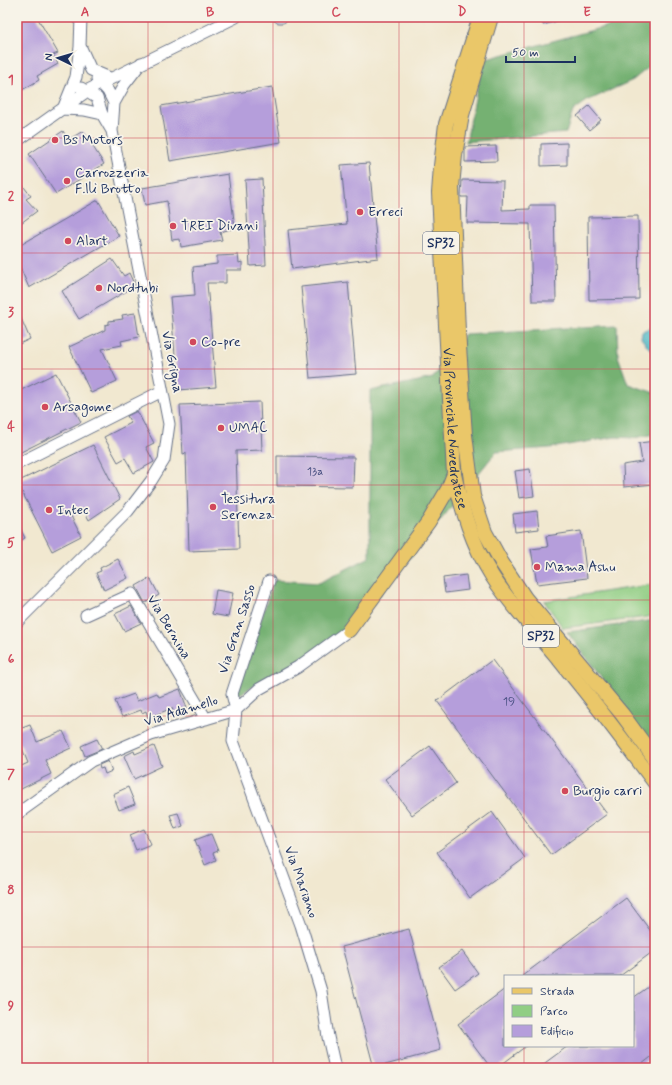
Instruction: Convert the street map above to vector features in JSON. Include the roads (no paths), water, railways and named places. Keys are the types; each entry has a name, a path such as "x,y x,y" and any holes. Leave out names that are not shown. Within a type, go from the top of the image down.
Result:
{"main road":[{"name":"Via Provinciale Novedratese","path":"480,17 454,97 442,146 439,193 454,474 466,523 475,545 492,576 512,603 542,637 594,702 655,783"},
{"name":"Via Provinciale Novedratese","path":"491,17 462,115 454,155 452,187 458,331 465,435 473,496 485,532 502,563 525,598 622,714 655,759"},
{"path":"349,630 429,521 448,489 454,474"}],"street":[{"path":"63,109 76,77 80,47 81,17"},
{"path":"17,141 85,92 141,62 236,17"},
{"path":"80,47 91,70 100,84 108,91 114,103"},
{"name":"Via Grigna","path":"17,622 128,511 151,481 164,460 168,424 112,130 114,103 124,85 141,62"},
{"path":"91,70 110,78"},
{"path":"76,77 80,87 85,92 97,98"},
{"path":"100,84 97,98 102,114 112,130"},
{"path":"63,109 84,110 102,114"},
{"path":"17,464 162,392"},
{"name":"Via Gran Sasso","path":"236,710 232,694 269,581"},
{"name":"Via Bernina","path":"86,615 132,594 206,719"},
{"name":"Via Adamello","path":"17,814 91,761 151,735 236,710 259,689 298,667 349,630"},
{"name":"Via Mariano","path":"236,710 233,741 301,924 321,991 328,1037 335,1068"}],"water":[{"path":"655,326 655,353 641,338 642,331"}],"place":[{"name":"Bs Motors","path":"55,140"},
{"name":"Carrozzeria F.lli Brotto","path":"67,181"},
{"name":"Erreci","path":"360,212"},
{"name":"TREI Divani","path":"173,226"},
{"name":"Alart","path":"68,241"},
{"name":"Nordtubi","path":"99,288"},
{"name":"Co-pre","path":"193,342"},
{"name":"Arsagome","path":"45,407"},
{"name":"UMAC","path":"221,428"},
{"name":"Tessitura Serenza","path":"213,507"},
{"name":"Intec","path":"49,510"},
{"name":"Mama Ashu","path":"537,567"},
{"name":"Burgio carri","path":"565,791"}]}
